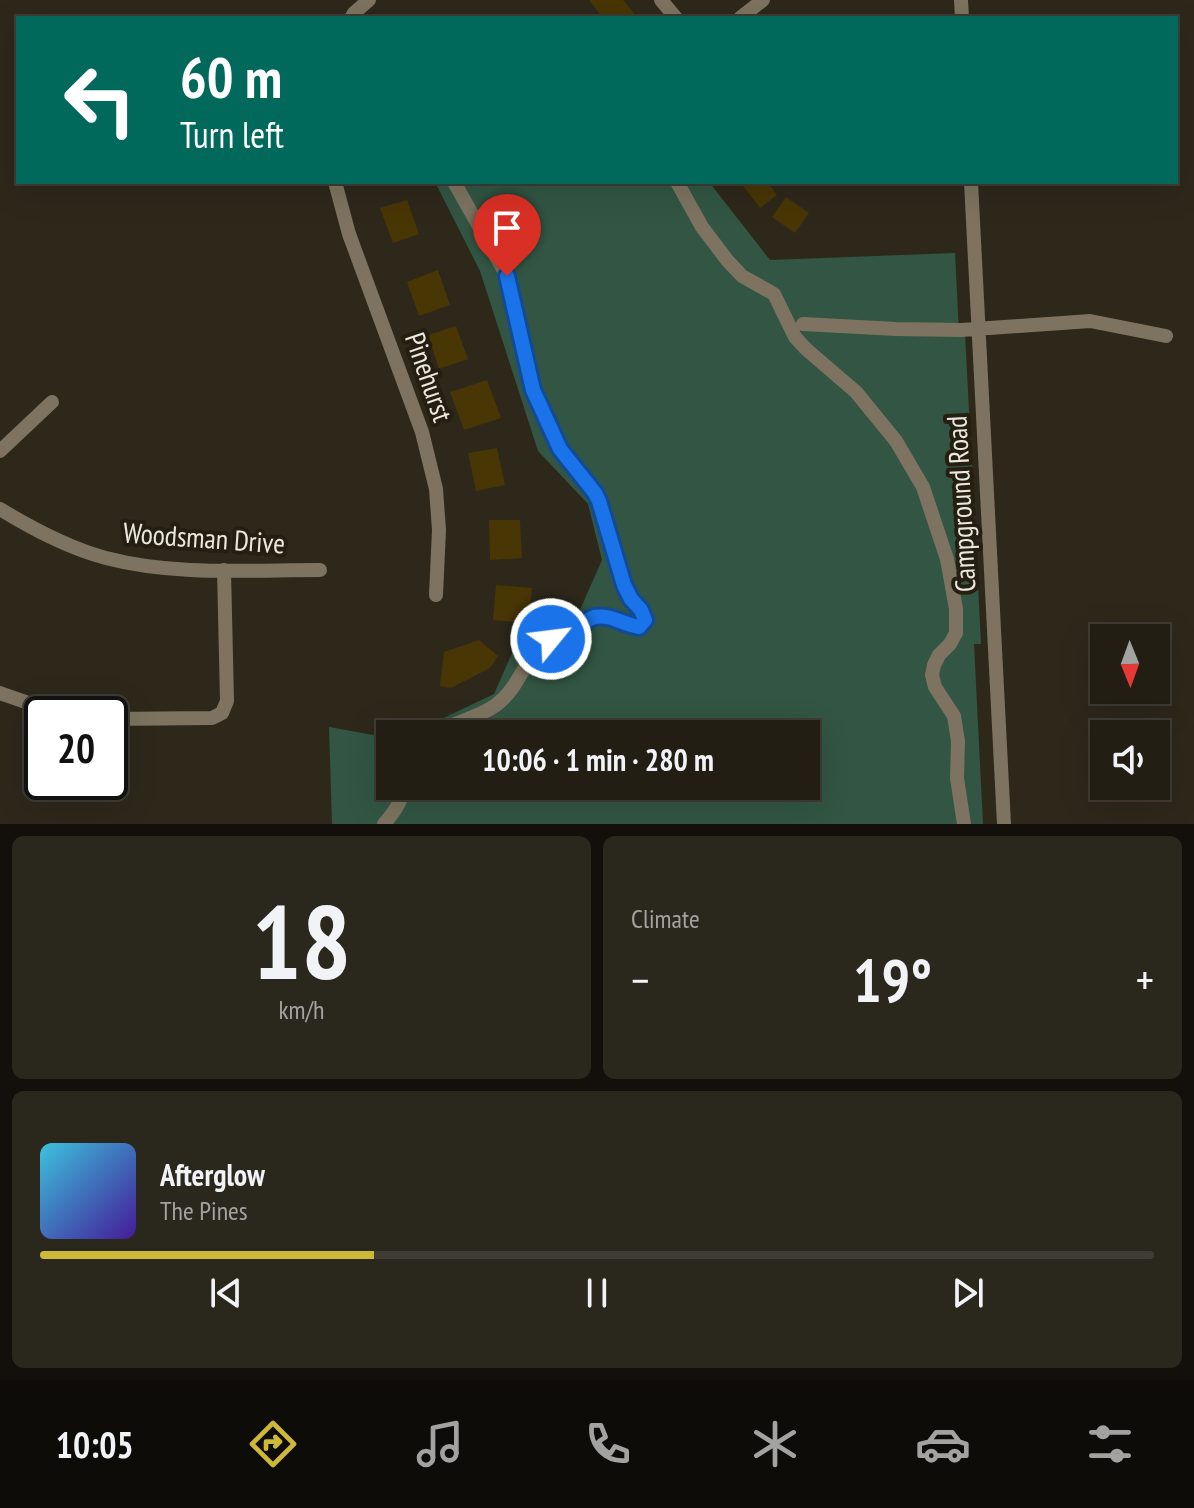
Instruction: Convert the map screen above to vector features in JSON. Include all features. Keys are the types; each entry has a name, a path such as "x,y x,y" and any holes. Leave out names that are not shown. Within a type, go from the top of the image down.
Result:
{"street":[{"path":"352,16 369,0"},
{"path":"661,0 674,16"},
{"path":"743,16 763,0"},
{"name":"Pinehurst","path":"336,184 349,234 422,432 436,489 439,530 436,595"},
{"path":"455,184 507,276 533,390 560,449 599,501 624,585 645,620 639,627 602,615 586,619 542,645 517,683 496,704 465,720"},
{"path":"678,184 702,227 727,260 742,276 774,294 795,337 856,392 896,441 923,487 947,559 956,609 956,633 939,655 932,675 935,687 954,716 958,741 957,778 964,824"},
{"name":"Campground Road","path":"971,184 1004,824"},
{"path":"803,324 961,330 1090,321 1166,336"},
{"path":"0,451 52,402"},
{"name":"Woodsman Drive","path":"0,509 54,539 124,562 174,569 320,570"},
{"path":"128,719 212,718 222,713 227,701 224,570"},
{"path":"0,693 24,701"},
{"path":"384,824 401,800"}],"green space":[{"path":"436,184 711,184 770,260 955,253 959,333 965,333 981,644 974,644 983,824 332,824 329,727 376,735 376,800 820,800 820,720 439,720 494,694 516,644 579,612 602,560 588,504 538,451 480,271"}],"building":[{"path":"589,0 623,0 636,16 601,16"},
{"path":"742,184 769,184 777,195 760,208"},
{"path":"786,197 809,213 795,233 772,217"},
{"path":"407,200 419,234 393,243 380,208"},
{"path":"438,270 450,305 419,316 407,282"},
{"path":"456,326 468,359 439,369 428,335"},
{"path":"487,380 501,418 464,430 450,392"},
{"path":"497,448 505,485 476,491 468,453"},
{"path":"489,520 520,520 522,558 490,560"},
{"path":"496,585 532,588 528,623 493,620"},
{"path":"479,640 498,656 490,668 451,688 440,686 444,652"}],"route":[{"path":"507,276 533,390 560,449 599,501 624,585 645,620 639,627 630,626 602,615 586,619 551,639"}]}
